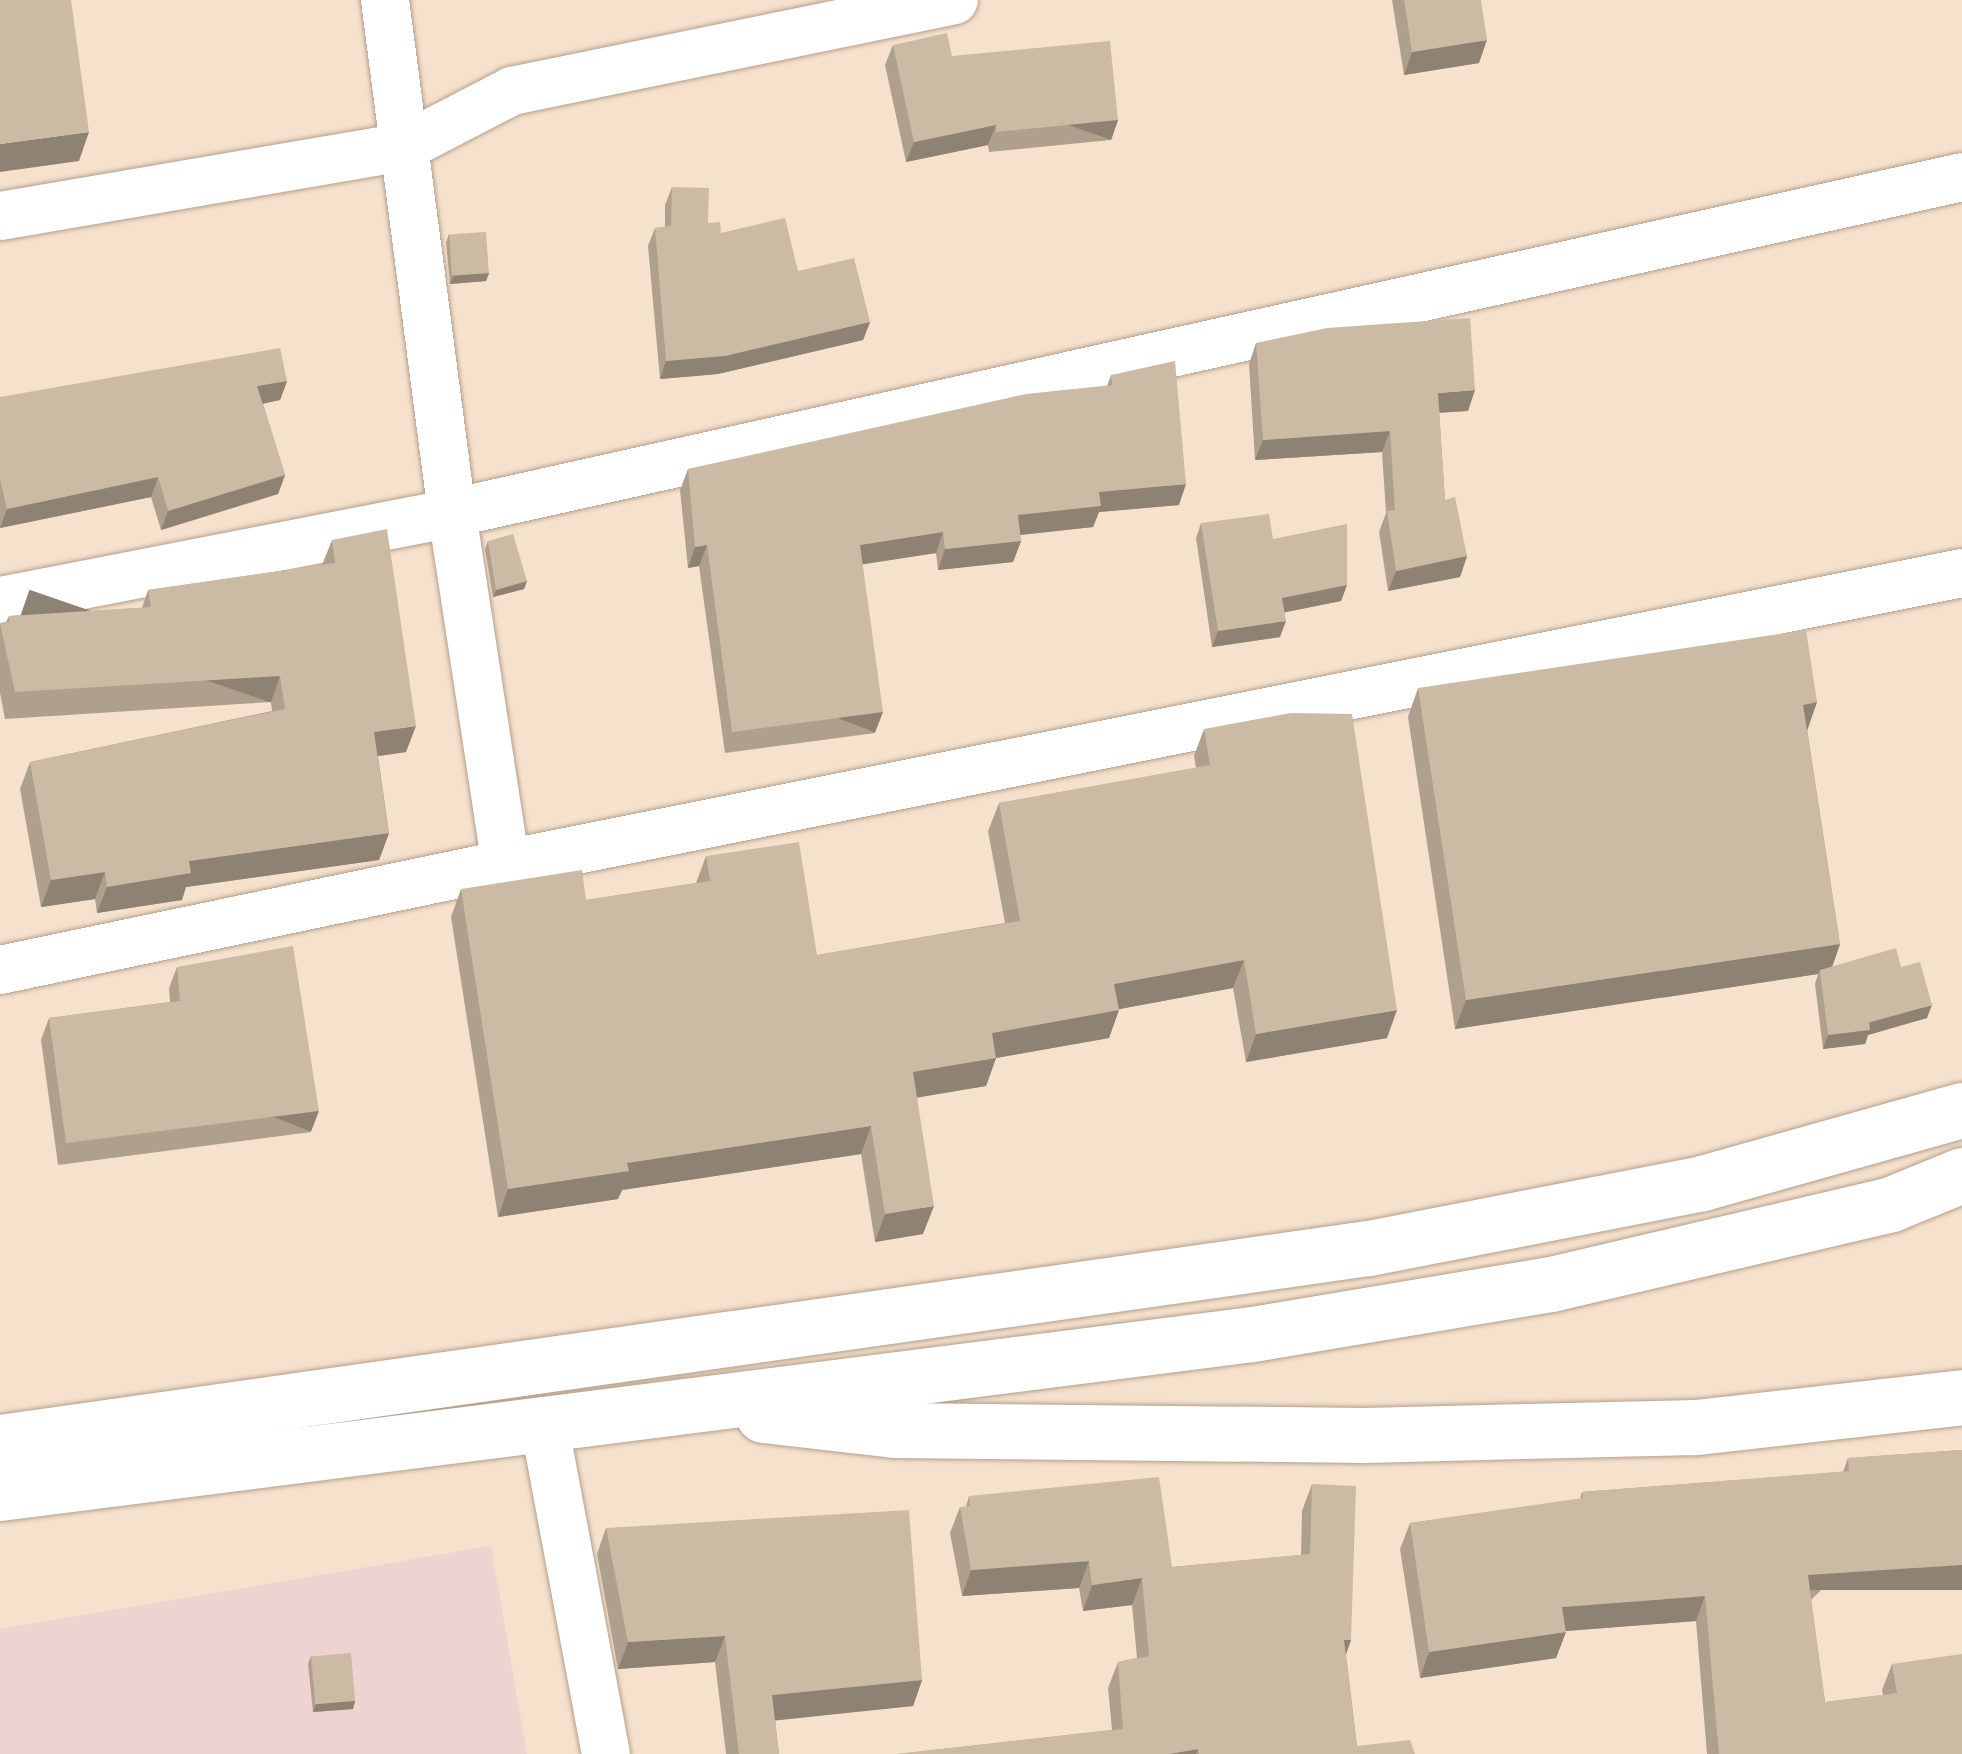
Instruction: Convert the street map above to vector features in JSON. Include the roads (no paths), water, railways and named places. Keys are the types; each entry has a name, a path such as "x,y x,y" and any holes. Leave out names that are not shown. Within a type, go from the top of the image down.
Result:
{"highway":[{"path":"0,1442 1368,1248 1702,1182 1962,1110"},
{"path":"0,1493 1252,1334 1551,1284 1891,1204 1962,1175"},
{"path":"676,1406 894,1430 1364,1436 1696,1427 1962,1397"}],"street":[{"path":"384,0 452,513 506,864"},
{"path":"0,216 404,147 512,91 954,0"},
{"path":"0,602 452,513 1962,176"},
{"path":"0,970 506,864 1962,573"},
{"path":"544,1423 606,1754"}]}
